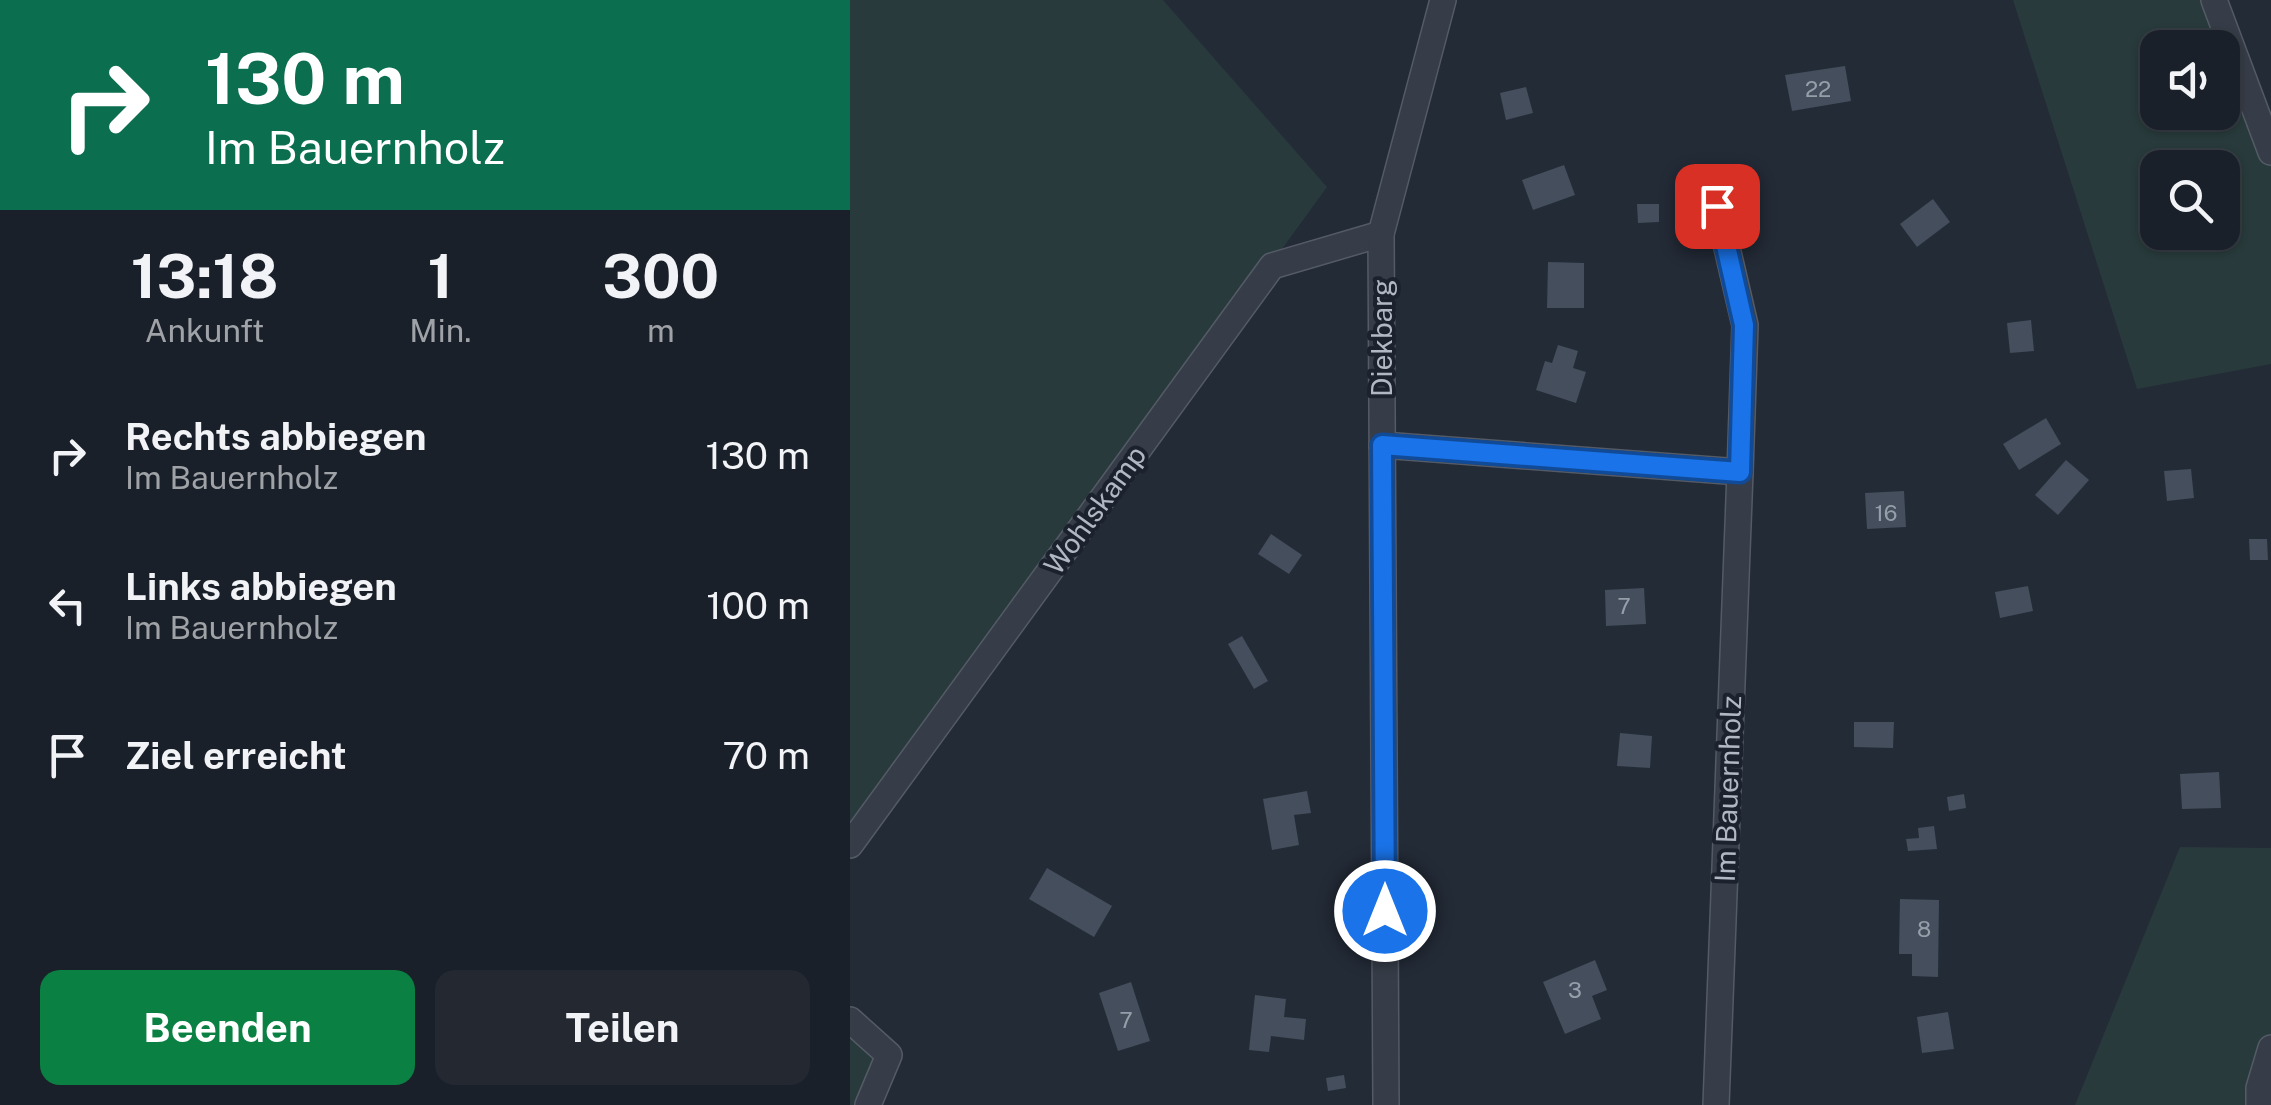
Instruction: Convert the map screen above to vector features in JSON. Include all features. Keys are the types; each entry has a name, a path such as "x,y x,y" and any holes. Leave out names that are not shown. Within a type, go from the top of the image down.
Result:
{"street":[{"name":"Diekbarg","path":"1386,1105 1381,234 1444,0"},
{"path":"2214,0 2271,152"},
{"name":"Im Bauernholz","path":"1716,1105 1744,325 1717,206"},
{"name":"Wohlskamp","path":"850,846 1272,266 1381,234"},
{"path":"1382,445 1740,472"},
{"path":"850,1020 890,1056 868,1105"},
{"path":"2259,1105 2259,1088 2271,1048"}],"shaded area":[{"path":"850,0 1163,0 1327,187 850,845"},
{"path":"2013,0 2214,0 2225,30 2140,30 2140,130 2240,130 2240,69 2271,152 2271,364 2137,389"},
{"path":"2180,847 2271,848 2271,1105 2075,1105"},
{"path":"850,1020 889,1055 868,1105 850,1105"}],"building":[{"path":"1845,66 1851,101 1792,111 1785,75"},
{"path":"1526,87 1533,113 1506,120 1500,93"},
{"path":"1564,165 1575,195 1533,210 1522,180"},
{"path":"1933,199 1950,222 1917,247 1900,224"},
{"path":"1637,204 1659,204 1659,222 1638,223"},
{"path":"1548,262 1584,263 1584,308 1547,308"},
{"path":"2031,320 2034,351 2010,353 2007,323"},
{"path":"1558,345 1578,351 1573,368 1586,372 1576,403 1536,390 1545,361 1552,363"},
{"path":"2046,418 2061,444 2019,470 2003,444"},
{"path":"2066,460 2089,480 2058,515 2035,495"},
{"path":"2191,469 2194,498 2167,501 2164,471"},
{"path":"1904,491 1906,527 1867,529 1865,493"},
{"path":"1271,534 1302,555 1289,574 1258,554"},
{"path":"2249,539 2267,539 2268,560 2250,560"},
{"path":"2028,586 2033,611 2000,618 1995,592"},
{"path":"1644,588 1646,624 1606,626 1605,590"},
{"path":"1242,636 1268,681 1254,689 1228,644"},
{"path":"1854,722 1894,722 1893,748 1854,747"},
{"path":"1620,733 1652,736 1650,768 1617,766"},
{"path":"2219,772 2221,808 2182,809 2180,774"},
{"path":"1307,791 1311,813 1294,815 1299,845 1272,850 1263,799"},
{"path":"1964,794 1966,808 1949,811 1947,797"},
{"path":"1934,826 1937,849 1908,851 1906,839 1919,838 1918,828"},
{"path":"1047,868 1112,906 1094,937 1029,899"},
{"path":"1900,899 1939,900 1938,977 1912,976 1912,954 1899,954"},
{"path":"1595,960 1607,990 1592,996 1601,1019 1565,1034 1543,982"},
{"path":"1131,982 1150,1041 1118,1051 1099,993"},
{"path":"1255,995 1286,999 1284,1017 1306,1019 1304,1040 1271,1036 1269,1052 1249,1050"},
{"path":"1948,1012 1954,1049 1922,1053 1917,1017"},
{"path":"1344,1075 1346,1088 1328,1091 1326,1078"}],"route":[{"path":"1385,911 1382,445 1740,472 1744,325 1717,206"}]}
